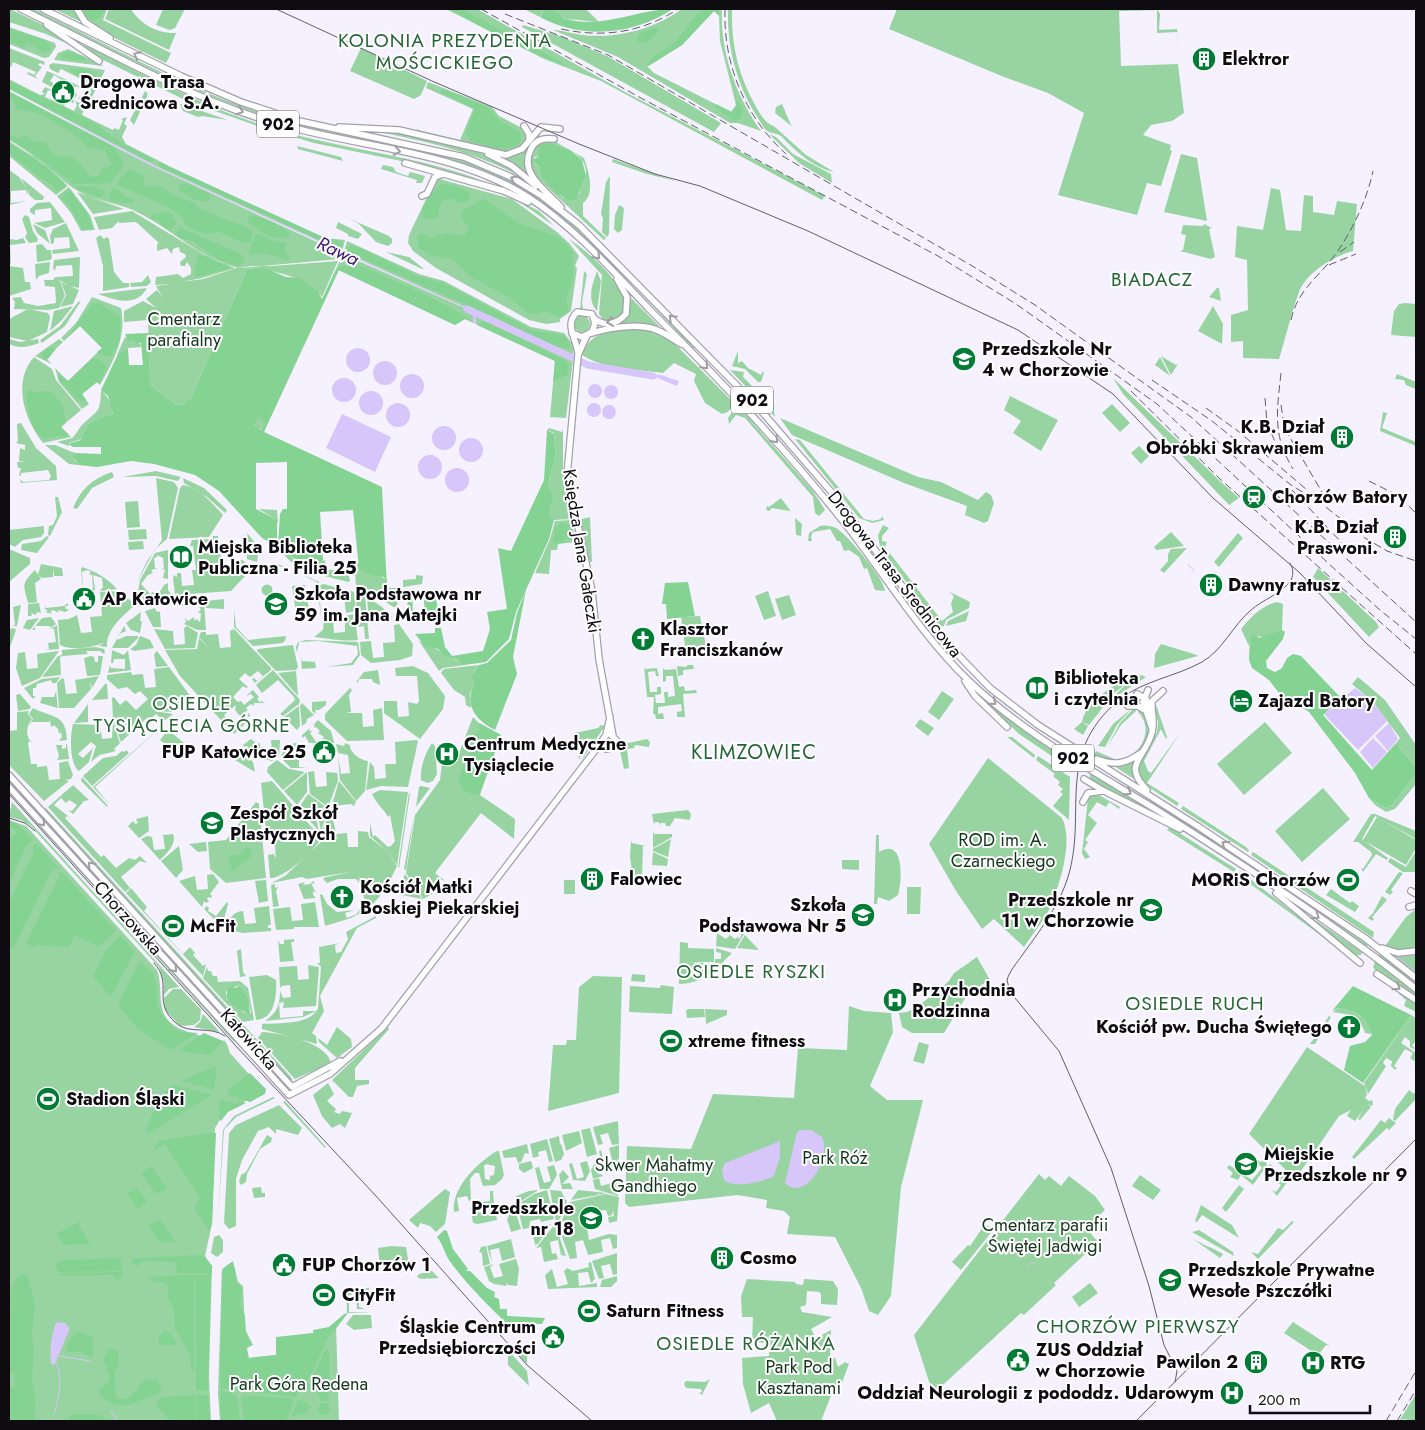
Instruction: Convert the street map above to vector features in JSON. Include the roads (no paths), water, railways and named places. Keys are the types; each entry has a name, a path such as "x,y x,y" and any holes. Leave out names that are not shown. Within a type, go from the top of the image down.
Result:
{"main road":[{"name":"902","path":"21,9 174,84 242,112 311,133 418,155 461,166 510,187 548,211"},
{"name":"902","path":"43,9 241,102 329,128 428,148 474,161 519,182 569,216"},
{"path":"77,9 84,22 123,48"},
{"path":"40,18 99,61"},
{"path":"524,126 529,134 529,141"},
{"path":"329,128 399,130 467,147 510,154 522,149 543,127 560,129"},
{"path":"554,139 543,139 536,142 528,157 530,174 569,216"},
{"path":"467,147 504,161 544,191"},
{"path":"405,163 511,194 548,211"},
{"path":"422,196 427,194 435,177 445,174"},
{"name":"Drogowa Trasa Średnicowa","path":"548,211 578,238 690,349 790,456 854,536 923,630 957,669 985,696 1033,733 1196,836 1359,945 1416,990"},
{"name":"Drogowa Trasa Średnicowa","path":"569,216 728,375 797,450 834,495 935,630 962,661 1014,708 1083,754 1154,797 1365,938 1416,978"},
{"path":"615,274 628,297 626,314 611,324 601,323 586,312 575,313 570,324 572,333 582,337 625,328 650,328 665,333 690,349"},
{"path":"588,335 594,327 594,318"},
{"name":"Księdza Jana Gałeczki","path":"572,333 578,355"},
{"name":"Księdza Jana Gałeczki","path":"588,335 578,355 576,366 567,475 592,588 599,656 610,717 610,735"},
{"path":"957,669 975,696 1007,727"},
{"path":"1148,690 1143,702 1152,730"},
{"path":"1154,797 1138,781 1135,774 1141,752 1152,730 1153,700 1163,691"},
{"path":"1137,694 1144,698 1152,713"},
{"path":"1128,706 1138,706 1146,711"},
{"path":"384,1024 553,809 590,756 610,735 617,741 616,746 612,749 606,749 590,756"},
{"path":"602,743 606,749"},
{"path":"1083,754 1118,764 1130,760 1141,752"},
{"name":"Chorzowska","path":"9,775 206,991"},
{"path":"1084,779 1104,792 1196,836"},
{"name":"Chorzowska","path":"9,787 248,1050"},
{"path":"1083,802 1090,792 1104,792"},
{"path":"1261,879 1360,963"},
{"path":"105,893 112,887"},
{"path":"1409,906 1416,905"},
{"path":"1365,938 1392,952 1416,951"},
{"path":"1377,974 1416,1000"},
{"name":"Katowicka","path":"206,991 292,1087 336,1064 384,1024"},
{"path":"223,1023 230,1017"},
{"name":"Katowicka","path":"248,1050 289,1095 330,1074 373,1037 384,1024"}],"waterway":[{"name":"Rawa","path":"467,309 588,365 653,376"},
{"name":"Rawa","path":"588,365 591,369"},
{"path":"1188,564 1194,571"},
{"path":"1398,957 1416,955"},
{"path":"1397,957 1416,972"},
{"path":"1028,1265 1034,1262"},
{"path":"59,1356 90,1361"},
{"path":"54,1414 60,1381 56,1362"},
{"path":"111,1411 118,1421"}],"tram line":[{"path":"276,9 432,81 579,144 655,174 700,186 808,231 1018,330 1113,394 1213,498 1300,573 1366,643 1416,687"},
{"path":"1175,1382 1177,1371 1164,1345 1149,1286 1111,1168 1059,1051 1010,992 1007,980 1053,911 1066,883 1075,834 1076,787 1079,765 1086,743 1098,721 1119,700 1129,693 1149,683 1192,667 1209,657 1251,610 1287,585 1293,576 1290,563"},
{"path":"9,794 235,1045 376,1196 527,1365 592,1421"},
{"path":"9,818 25,823 35,831"},
{"path":"154,963 160,971 162,978 165,1008 176,1023 187,1029 213,1031 225,1036"},
{"path":"1136,1421 1416,1139"}],"railway":[{"path":"481,9 639,97 938,256 1016,304 1157,404 1328,563 1380,610 1416,639"},
{"path":"561,29 592,33 621,31 650,24 678,9"},
{"path":"725,9 725,30 728,50 739,88 759,123 786,154"},
{"path":"505,14 608,55 974,267 1035,305 1191,417 1416,622"},
{"path":"1291,320 1294,309 1303,292 1335,255 1347,236 1363,204 1373,171"},
{"path":"1340,252 1354,242"},
{"path":"1329,265 1356,254"},
{"path":"1281,373 1278,411 1279,434 1286,457 1293,469"},
{"path":"1152,380 1212,421 1291,485 1322,504 1365,538 1387,551 1416,561"},
{"path":"1131,391 1219,478 1416,654"},
{"path":"1265,398 1267,423 1276,444"},
{"path":"1281,405 1284,425 1289,436 1329,504"},
{"path":"1206,408 1238,431 1307,490"},
{"path":"1369,481 1397,495 1416,513"},
{"path":"1292,490 1342,543"},
{"path":"1386,1421 1416,1371"},
{"path":"1397,1421 1416,1390"}],"place":[{"name":"Elektror","path":"1204,59"},
{"name":"Drogowa Trasa Średnicowa S.A.","path":"63,92"},
{"name":"Przedszkole Nr 4 w Chorzowie","path":"964,359"},
{"name":"K.B. Dział Obróbki Skrawaniem","path":"1342,437"},
{"name":"Chorzów Batory","path":"1254,497"},
{"name":"K.B. Dział Praswoni.","path":"1395,537"},
{"name":"Miejska Biblioteka Publiczna - Filia 25","path":"181,557"},
{"name":"Dawny ratusz","path":"1211,585"},
{"name":"AP Katowice","path":"84,599"},
{"name":"Szkoła Podstawowa nr 59 im. Jana Matejki","path":"276,604"},
{"name":"Klasztor Franciszkanów","path":"643,639"},
{"name":"Biblioteka i czytelnia","path":"1037,688"},
{"name":"Zajazd Batory","path":"1241,701"},
{"name":"FUP Katowice 25","path":"324,752"},
{"name":"Centrum Medyczne Tysiąclecie","path":"447,754"},
{"name":"Zespół Szkół Plastycznych","path":"212,823"},
{"name":"Falowiec","path":"592,879"},
{"name":"MORiS Chorzów","path":"1348,880"},
{"name":"Kościół Matki Boskiej Piekarskiej","path":"342,897"},
{"name":"Przedszkole nr 11 w Chorzowie","path":"1151,910"},
{"name":"Szkoła Podstawowa Nr 5","path":"863,915"},
{"name":"McFit","path":"173,926"},
{"name":"Przychodnia Rodzinna","path":"895,1000"},
{"name":"Kościół pw. Ducha Świętego","path":"1349,1027"},
{"name":"xtreme fitness","path":"671,1041"},
{"name":"Stadion Śląski","path":"48,1099"},
{"name":"Miejskie Przedszkole nr 9","path":"1246,1164"},
{"name":"Przedszkole nr 18","path":"591,1218"},
{"name":"Cosmo","path":"722,1258"},
{"name":"FUP Chorzów 1","path":"284,1265"},
{"name":"Przedszkole Prywatne Wesołe Pszczółki","path":"1170,1280"},
{"name":"CityFit","path":"324,1295"},
{"name":"Saturn Fitness","path":"589,1311"},
{"name":"Śląskie Centrum Przedsiębiorczości","path":"553,1337"},
{"name":"ZUS Oddział w Chorzowie","path":"1018,1360"},
{"name":"Pawilon 2","path":"1256,1362"},
{"name":"RTG","path":"1313,1363"},
{"name":"Oddział Neurologii z pododdz. Udarowym","path":"1232,1393"}],"district":[{"name":"KOLONIA PREZYDENTA MOŚCICKIEGO","path":"445,51"},
{"name":"BIADACZ","path":"1152,279"},
{"name":"OSIEDLE TYSIĄCLECIA GÓRNE","path":"192,714"},
{"name":"KLIMZOWIEC","path":"754,752"},
{"name":"OSIEDLE RYSZKI","path":"751,971"},
{"name":"OSIEDLE RUCH","path":"1195,1003"},
{"name":"CHORZÓW PIERWSZY","path":"1138,1326"},
{"name":"OSIEDLE RÓŻANKA","path":"746,1343"}],"park label":[{"name":"Cmentarz parafialny","path":"184,329"},
{"name":"ROD im. A. Czarneckiego","path":"1003,850"},
{"name":"Park Róż","path":"835,1158"},
{"name":"Skwer Mahatmy Gandhiego","path":"654,1175"},
{"name":"Cmentarz parafii Świętej Jadwigi","path":"1045,1235"},
{"name":"Park Pod Kasztanami","path":"799,1377"},
{"name":"Park Góra Redena","path":"299,1384"}]}
